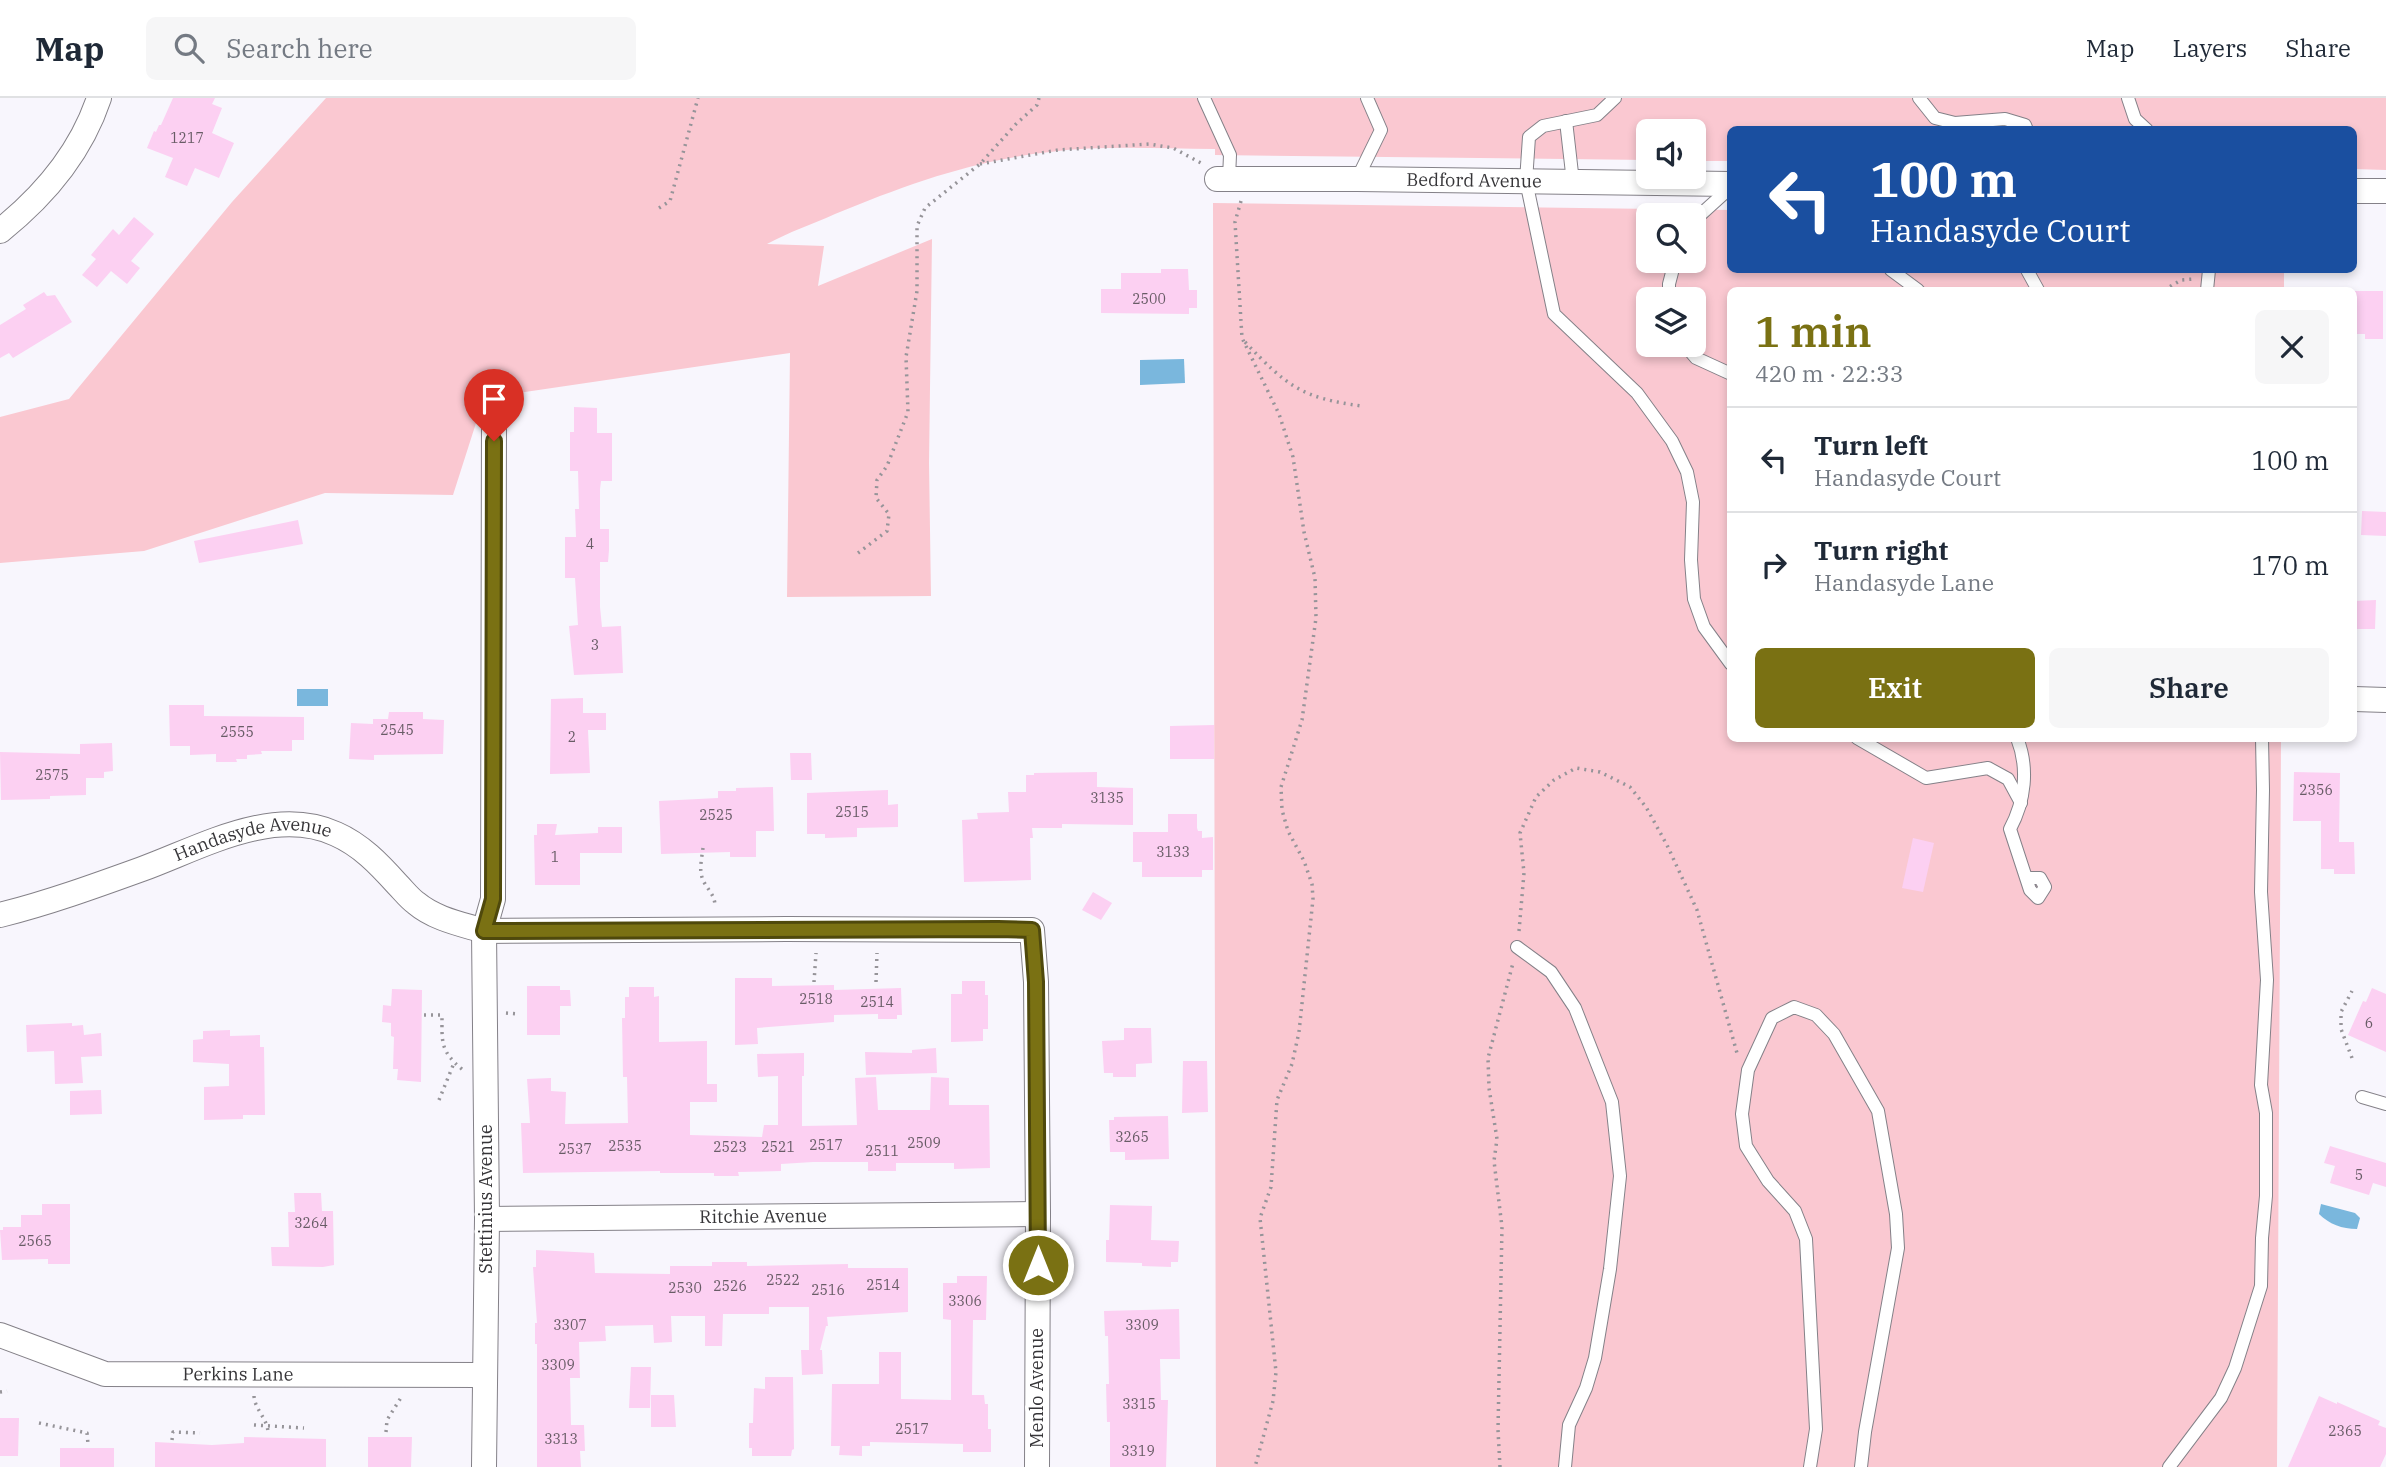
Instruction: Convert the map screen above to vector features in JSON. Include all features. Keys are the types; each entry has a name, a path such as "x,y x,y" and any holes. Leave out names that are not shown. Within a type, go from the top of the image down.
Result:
{"street":[{"path":"0,231 26,210 53,181 76,147 99,98"},
{"name":"Bedford Avenue","path":"1223,179 1357,178 1727,185"},
{"path":"2357,191 2386,191"},
{"name":"Stettinius Avenue","path":"484,1467 487,1219 484,931 493,899 494,417"},
{"path":"2357,699 2386,700"},
{"name":"Handasyde Avenue","path":"0,915 153,865 223,835 279,824 335,833 373,857 416,903 443,919 484,931 1032,930"},
{"name":"Menlo Avenue","path":"1032,930 1036,982 1037,1467"},
{"name":"Ritchie Avenue","path":"487,1219 1038,1214"},
{"name":"Perkins Lane","path":"0,1335 105,1374 484,1375"}],"lane":[{"path":"1204,98 1230,155 1223,179"},
{"path":"1357,178 1381,130 1367,98"},
{"path":"1615,98 1597,115 1543,126 1529,137 1527,181 1554,314 1637,393 1672,441 1687,472 1693,502 1691,560 1694,599 1704,627 1727,659"},
{"path":"1919,98 1935,118 1955,122 2005,119 2025,126"},
{"path":"2128,98 2135,119 2143,126"},
{"path":"1566,121 1573,182"},
{"path":"1706,209 1727,189"},
{"path":"1895,273 1914,287"},
{"path":"1695,357 1727,372"},
{"path":"1864,742 1926,778 1988,768 2008,779 2021,803"},
{"path":"2019,742 2025,774 2020,811 2010,829 2026,878"},
{"path":"2169,1467 2221,1398 2235,1368 2262,1286 2266,1113 2261,1085 2267,979 2261,892 2262,742"},
{"path":"1517,947 1551,972 1575,1008 1612,1102 1620,1176 1610,1269 1595,1358 1586,1388 1569,1426 1565,1467"},
{"path":"1810,1467 1816,1429 1806,1239 1795,1211 1768,1181 1746,1146 1742,1114 1748,1070 1772,1018 1794,1007 1816,1015 1834,1034 1878,1111 1896,1214 1898,1248 1861,1467"},
{"path":"2362,1097 2386,1104"}],"path":[{"path":"659,208 670,201 698,98"},
{"path":"858,553 887,531 889,514 876,498 877,480 887,466 908,412 906,357 917,291 917,226 925,208 980,164 1037,105 1039,98"},
{"path":"980,164 1058,150 1149,144 1173,148 1238,186 1242,198 1235,222 1241,338 1279,414 1293,457 1304,532 1315,578 1316,618 1302,720 1281,787 1282,810 1288,831 1304,861 1312,884 1313,899 1299,1032 1292,1064 1277,1100 1270,1187 1261,1218 1276,1372 1273,1401 1255,1467"},
{"path":"2169,287 2181,280 2208,279"},
{"path":"1241,338 1272,371 1297,390 1327,402 1362,407"},
{"path":"703,848 701,873 705,884 712,891 715,912"},
{"path":"814,982 817,929"},
{"path":"875,929 876,982"},
{"path":"2352,991 2341,1012 2341,1030 2352,1058"},
{"path":"424,1015 442,1015 442,1046 454,1063 468,1075 486,1103"},
{"path":"439,1100 454,1063"},
{"path":"386,1432 387,1420 401,1398 408,1375"},
{"path":"254,1376 253,1401 268,1425 268,1435"},
{"path":"0,1392 7,1391"},
{"path":"39,1423 87,1433 88,1444"},
{"path":"254,1425 304,1428"},
{"path":"172,1440 173,1432 200,1433"}],"shaded area":[{"path":"326,98 2386,98 2386,170 2357,169 2357,126 1727,126 1727,161 1706,161 1706,119 1636,119 1636,160 1215,155 1215,149 1091,149 994,161 887,193 767,244 824,246 818,286 932,239 929,463 931,596 787,597 790,353 484,398 453,495 325,493 144,551 0,563 0,417 69,399 232,202"},
{"path":"1213,203 1636,209 1636,273 1706,273 1706,210 1727,210 1727,273 2284,273 2284,287 1727,287 1727,742 2281,742 2277,1467 1216,1467"}],"water":[{"path":"1184,359 1185,383 1140,385 1140,360"},
{"path":"297,689 328,689 328,706 297,706"},
{"path":"2321,1204 2355,1213 2360,1218 2357,1229 2341,1227 2327,1221 2319,1214"}],"building":[{"path":"173,98 215,98 212,104 222,108 212,133 234,143 219,178 195,168 187,186 165,177 173,158 147,148"},
{"path":"134,217 154,234 131,261 140,268 127,284 111,271 97,287 82,275 96,259 91,255 113,229 119,235"},
{"path":"1161,269 1188,269 1189,290 1197,290 1197,308 1189,308 1189,314 1101,313 1101,289 1121,289 1121,273 1161,273"},
{"path":"2357,291 2383,291 2383,339 2365,339 2365,334 2357,334"},
{"path":"44,292 47,296 55,295 72,322 13,358 9,353 0,358 0,325 26,309 23,305"},
{"path":"574,407 597,408 597,433 612,433 612,481 601,481 600,489 600,529 609,529 609,550 608,562 600,562 600,607 602,627 621,626 623,673 574,675 569,626 578,625 575,578 565,578 565,537 576,537 575,509 579,509 578,471 570,471 570,432 574,432"},
{"path":"2362,511 2386,512 2386,536 2361,535"},
{"path":"298,520 303,544 199,563 194,541"},
{"path":"2376,600 2375,629 2357,629 2357,601"},
{"path":"583,698 583,713 606,713 606,730 588,730 590,773 550,774 551,699"},
{"path":"169,705 204,705 204,716 304,717 304,740 292,740 292,751 261,751 262,754 247,755 247,759 236,759 237,762 216,762 216,754 190,755 190,746 170,746"},
{"path":"389,712 423,712 423,719 444,720 443,754 374,755 374,760 349,759 351,723 373,724 373,719 388,719"},
{"path":"1214,725 1214,759 1170,759 1170,726"},
{"path":"112,743 113,771 104,772 104,778 86,778 86,795 1,800 0,752 80,754 80,744"},
{"path":"790,753 811,753 812,780 791,780"},
{"path":"1097,772 1097,787 1133,788 1133,825 1062,824 1062,828 1032,828 1031,880 964,882 962,820 978,819 977,813 1009,812 1008,792 1026,792 1026,775"},
{"path":"2294,772 2340,773 2339,842 2354,842 2355,874 2334,874 2334,869 2321,869 2321,821 2293,821"},
{"path":"773,787 774,831 756,831 756,857 730,857 730,852 661,854 659,801 718,798 718,791"},
{"path":"888,790 888,805 898,804 898,827 857,828 857,837 825,838 825,834 807,834 807,793"},
{"path":"1168,814 1197,814 1197,828 1202,831 1202,838 1213,837 1213,870 1202,870 1202,877 1142,877 1142,862 1133,862 1133,832 1168,832"},
{"path":"537,824 557,824 555,835 598,833 598,827 622,827 622,853 580,853 580,885 535,885 534,835 537,835"},
{"path":"1913,838 1934,843 1923,892 1902,888"},
{"path":"1093,892 1112,903 1101,920 1082,910"},
{"path":"735,978 772,978 772,986 834,985 834,990 901,988 902,1015 897,1015 897,1019 878,1019 878,1014 834,1015 834,1022 757,1028 758,1044 735,1045"},
{"path":"962,981 985,981 985,995 988,995 988,1029 983,1029 983,1041 951,1042 951,994 962,994"},
{"path":"527,986 560,986 560,990 570,990 571,1006 560,1006 560,1035 527,1035"},
{"path":"629,987 654,987 654,997 659,996 659,1042 707,1041 707,1084 717,1084 717,1102 690,1102 690,1135 762,1137 764,1125 778,1125 778,1076 758,1077 757,1054 804,1053 802,1126 857,1125 855,1078 876,1077 878,1110 930,1110 931,1077 949,1078 949,1105 989,1105 990,1168 954,1169 954,1163 896,1163 896,1171 868,1171 868,1162 813,1162 781,1164 781,1171 738,1172 739,1176 660,1171 523,1173 521,1123 530,1123 527,1079 551,1078 551,1091 566,1092 565,1124 628,1123 627,1077 623,1077 622,1018 625,1018 625,997 629,997"},
{"path":"2372,988 2386,994 2386,1052 2348,1035 2363,1001 2366,1002"},
{"path":"392,989 422,990 421,1082 397,1080 398,1069 393,1069 394,1037 391,1036 391,1023 382,1022 383,1005 391,1006"},
{"path":"72,1023 72,1026 83,1025 84,1035 101,1033 102,1056 81,1057 83,1083 55,1084 54,1051 27,1052 26,1025"},
{"path":"1124,1028 1151,1028 1152,1063 1136,1064 1136,1077 1113,1077 1113,1073 1104,1073 1102,1041 1124,1040"},
{"path":"230,1030 230,1036 260,1035 260,1047 264,1047 265,1115 243,1115 243,1119 204,1120 204,1087 229,1086 229,1064 193,1062 193,1040 203,1039 203,1031"},
{"path":"936,1048 937,1073 866,1075 865,1052 912,1053 912,1050"},
{"path":"1183,1061 1207,1061 1208,1112 1182,1113"},
{"path":"101,1090 102,1114 70,1115 70,1091"},
{"path":"1168,1116 1169,1159 1125,1160 1125,1152 1110,1152 1109,1120 1114,1120 1114,1117"},
{"path":"2330,1146 2386,1163 2386,1187 2373,1183 2369,1195 2330,1183 2335,1166 2324,1163"},
{"path":"294,1193 321,1193 322,1211 333,1211 334,1265 272,1266 271,1247 289,1247 288,1212 295,1212"},
{"path":"42,1204 70,1204 70,1264 48,1264 48,1259 2,1260 0,1230 3,1230 3,1227 21,1227 21,1215 42,1215"},
{"path":"1110,1205 1152,1206 1151,1240 1179,1241 1178,1262 1171,1262 1171,1267 1106,1262"},
{"path":"536,1250 594,1253 595,1273 670,1274 670,1266 712,1266 712,1262 747,1262 747,1266 848,1264 848,1268 908,1268 908,1312 827,1317 828,1326 820,1350 823,1374 802,1375 801,1350 809,1350 809,1307 769,1307 769,1314 723,1314 722,1346 705,1346 705,1316 671,1316 672,1342 654,1343 653,1325 605,1326 606,1341 579,1342 580,1378 570,1378 571,1425 584,1425 585,1451 580,1451 581,1467 537,1467 537,1323 533,1267 536,1267"},
{"path":"957,1276 987,1276 986,1320 973,1320 972,1395 984,1395 985,1404 988,1404 991,1452 963,1452 963,1444 870,1442 870,1446 862,1446 862,1456 839,1455 840,1446 831,1446 832,1384 879,1384 879,1352 901,1352 901,1399 951,1400 951,1320 943,1319 943,1283 957,1283"},
{"path":"1179,1309 1180,1359 1160,1359 1161,1400 1168,1400 1166,1467 1110,1467 1110,1422 1107,1422 1106,1384 1109,1384 1108,1336 1105,1336 1104,1311"},
{"path":"631,1367 651,1367 650,1408 629,1408"},
{"path":"765,1377 793,1377 794,1449 791,1456 752,1456 752,1448 749,1448 754,1388 765,1389"},
{"path":"651,1395 674,1395 676,1427 651,1427"},
{"path":"2319,1396 2380,1421 2378,1425 2386,1428 2386,1454 2380,1467 2288,1467"},
{"path":"0,1418 19,1418 18,1456 0,1456"},
{"path":"244,1437 326,1439 326,1467 155,1467 155,1442 212,1445 244,1443"},
{"path":"368,1437 412,1437 411,1467 368,1467"},
{"path":"60,1448 114,1448 114,1467 60,1467"}],"route":[{"path":"494,441 493,899 484,931 1032,930 1036,982 1038,1265"}]}
